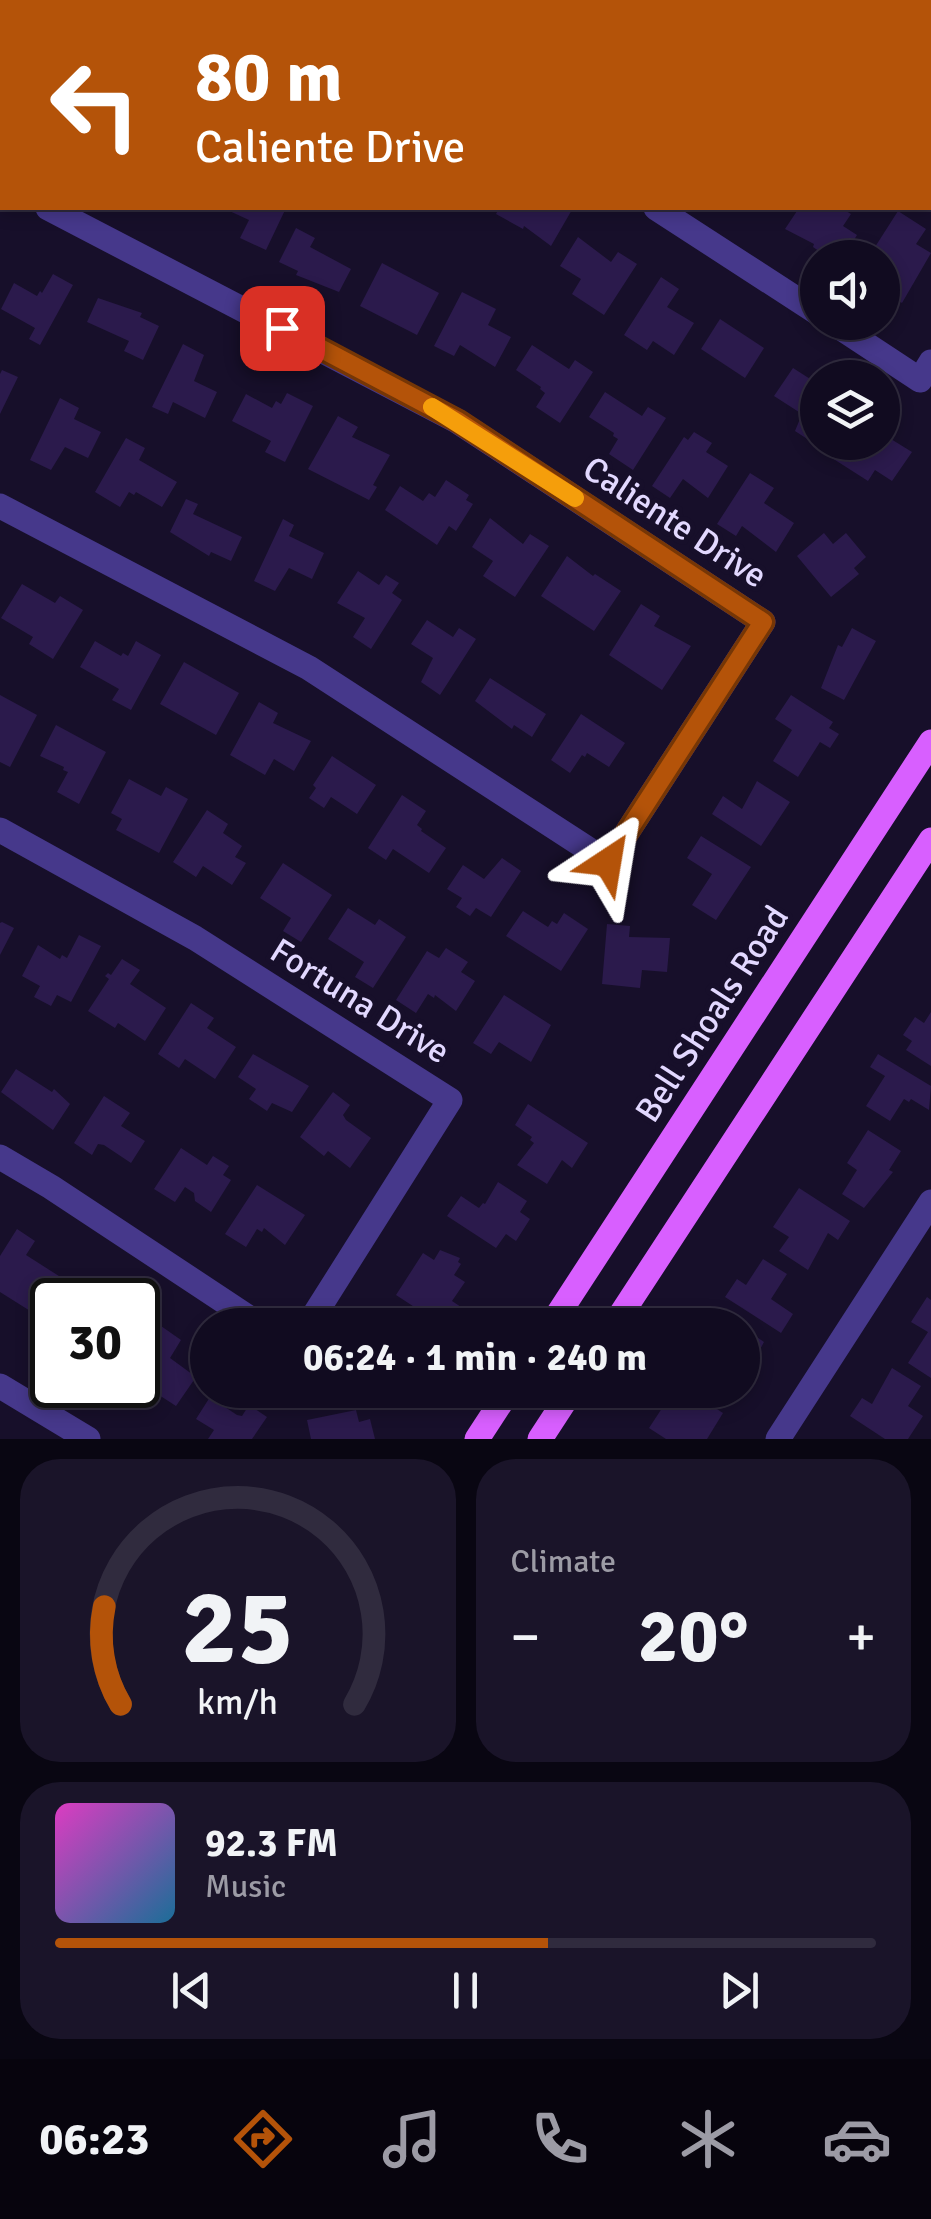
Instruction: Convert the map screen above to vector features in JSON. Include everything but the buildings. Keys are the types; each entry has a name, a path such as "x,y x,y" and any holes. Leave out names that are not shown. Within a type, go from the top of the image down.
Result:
{"main road":[{"name":"Bell Shoals Road","path":"562,1308 931,742"},
{"path":"625,1308 931,840"},
{"path":"477,1439 497,1408"},
{"path":"540,1439 560,1408"}],"street":[{"name":"Caliente Drive","path":"0,506 309,668 608,862 763,622 458,421 52,210"},
{"path":"659,210 800,301"},
{"path":"859,340 920,380 931,362"},
{"name":"Fortuna Drive","path":"0,830 195,938 450,1100 319,1308"},
{"path":"0,1157 234,1308"},
{"path":"778,1439 931,1202"},
{"path":"0,1386 88,1439"},
{"path":"29,1406 61,1439"}],"slow traffic":[{"path":"432,407 575,498"}],"route":[{"path":"282,328 458,421 763,622 608,862"}]}
